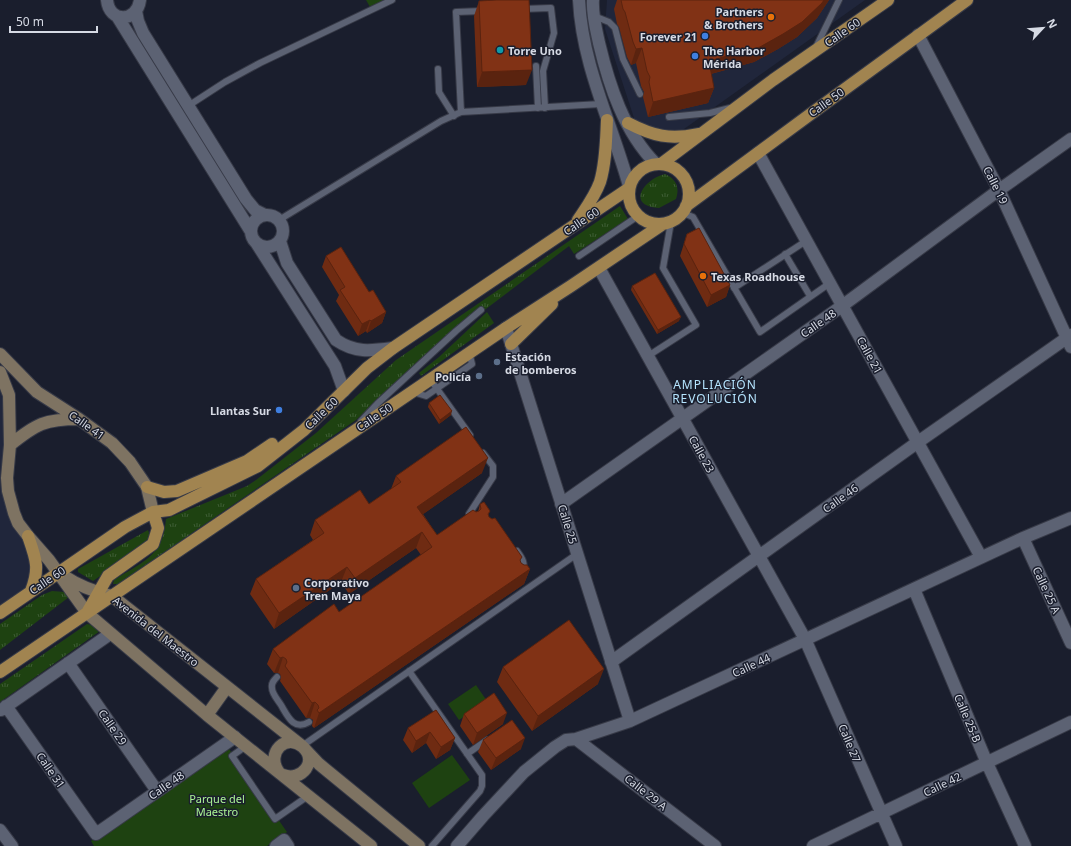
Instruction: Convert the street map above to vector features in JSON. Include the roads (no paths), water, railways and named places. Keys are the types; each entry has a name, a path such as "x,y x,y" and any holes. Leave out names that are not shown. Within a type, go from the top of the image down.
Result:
{"main road":[{"name":"Calle 60","path":"658,164 702,134 813,52 888,0"},
{"name":"Calle 50","path":"684,210 758,153 967,0"},
{"path":"572,227 589,205 600,182 604,161 607,120"},
{"path":"628,123 646,133 667,137 684,137 702,134"},
{"path":"658,164 674,168 684,178 689,192 684,210 667,223 655,224 647,222 638,216 630,205 628,197 629,188 633,178 639,171 647,166 658,164"},
{"name":"Calle 60","path":"0,613 58,572 125,528 153,512 169,510 258,466 304,430 367,368 393,348 629,188"},
{"name":"Calle 50","path":"0,672 412,391 433,384 469,352 667,223"},
{"path":"511,344 571,286"},
{"path":"147,487 164,492 177,491 234,467 265,450 296,427 324,411"},
{"path":"87,613 108,576 153,544 158,528 153,512"},
{"path":"28,536 35,555 37,568 35,580 30,591"}],"street":[{"path":"107,0 109,10 117,16 250,230 253,240 257,244 334,366 344,391"},
{"path":"579,0 592,75 629,188"},
{"path":"593,0 594,16 605,69 616,99 640,143 649,156 658,164"},
{"path":"117,16 128,17 138,5"},
{"path":"138,5 138,21 143,33 246,198 255,210 263,214 272,215 279,220 283,230 280,241 287,263 336,340 346,347 360,350 393,348"},
{"name":"Calle 19","path":"918,35 999,190 1070,340"},
{"name":"Calle 48","path":"561,504 842,306 999,190 1071,139"},
{"name":"Calle 21","path":"758,153 981,558"},
{"path":"250,230 254,220 263,214"},
{"path":"257,244 272,247 280,241"},
{"name":"Calle 23","path":"599,268 805,639"},
{"name":"Calle 25","path":"506,328 630,721"},
{"name":"Calle 46","path":"611,662 918,442 1070,340"},
{"name":"Calle 41","path":"0,354 37,392 79,419 112,444 130,462 147,487 153,512"},
{"path":"0,372 9,394 10,445 7,478 8,491 18,523 58,572 87,613 207,715 371,846"},
{"path":"10,445 28,430 48,421 79,419"},
{"name":"Calle 44","path":"457,846 524,772 566,740 576,739 630,721 1023,538 1071,518"},
{"name":"Calle 25 A","path":"1023,538 1071,643"},
{"name":"Avenida del Maestro","path":"58,572 77,584 98,593 112,596 302,746 319,764 419,846"},
{"name":"Calle 25-B","path":"914,589 987,762 1025,846"},
{"path":"3,708 110,634"},
{"name":"Calle 27","path":"805,639 896,846"},
{"name":"Calle 29","path":"68,663 158,791"},
{"path":"207,715 227,687"},
{"name":"Calle 31","path":"3,708 96,834"},
{"name":"Calle 42","path":"813,846 1071,722"},
{"name":"Calle 48","path":"96,834 235,737"},
{"name":"Calle 29 A","path":"576,739 715,846"},
{"path":"291,742 302,746 308,755 307,767 304,772 294,777 281,773 275,767 274,755 280,746 291,742"},
{"path":"0,830 12,846"}],"lane":[{"path":"188,106 225,82 260,63 392,0"},
{"path":"813,52 839,0"},
{"path":"512,10 551,8 554,33 543,71 541,108"},
{"path":"461,112 456,12 488,11"},
{"path":"594,16 609,22 615,28 623,59 640,94"},
{"path":"536,66 541,108"},
{"path":"438,69 439,92 454,116"},
{"path":"279,220 441,121 461,112 602,104"},
{"path":"669,117 710,113 738,107"},
{"path":"684,210 692,217 760,332 830,283"},
{"path":"579,256 638,216"},
{"path":"648,356 696,325 662,268 667,223"},
{"path":"734,288 806,241"},
{"path":"786,254 810,296"},
{"path":"350,434 377,404 481,310"},
{"path":"0,372 13,367"},
{"path":"433,384 474,440"},
{"path":"471,522 469,514 493,477 492,466 478,446"},
{"path":"515,548 523,560 524,566 519,576"},
{"path":"302,746 577,554"},
{"path":"409,671 482,775 482,786 480,790 432,846"},
{"path":"277,677 271,686 272,692 290,720 304,726 309,722"},
{"path":"467,754 495,734"},
{"path":"246,746 232,756 275,819 308,796"}],"place":[{"name":"Partners & Brothers","path":"771,17"},
{"name":"Forever 21","path":"705,36"},
{"name":"Torre Uno","path":"500,50"},
{"name":"The Harbor Mérida","path":"695,56"},
{"name":"Texas Roadhouse","path":"703,276"},
{"name":"Estación de bomberos","path":"497,362"},
{"name":"Policía","path":"479,376"},
{"name":"Llantas Sur","path":"279,410"},
{"name":"Corporativo Tren Maya","path":"296,588"}],"district":[{"name":"AMPLIACIÓN REVOLUCIÓN","path":"715,391"}],"park label":[{"name":"Parque del Maestro","path":"217,804"}]}
